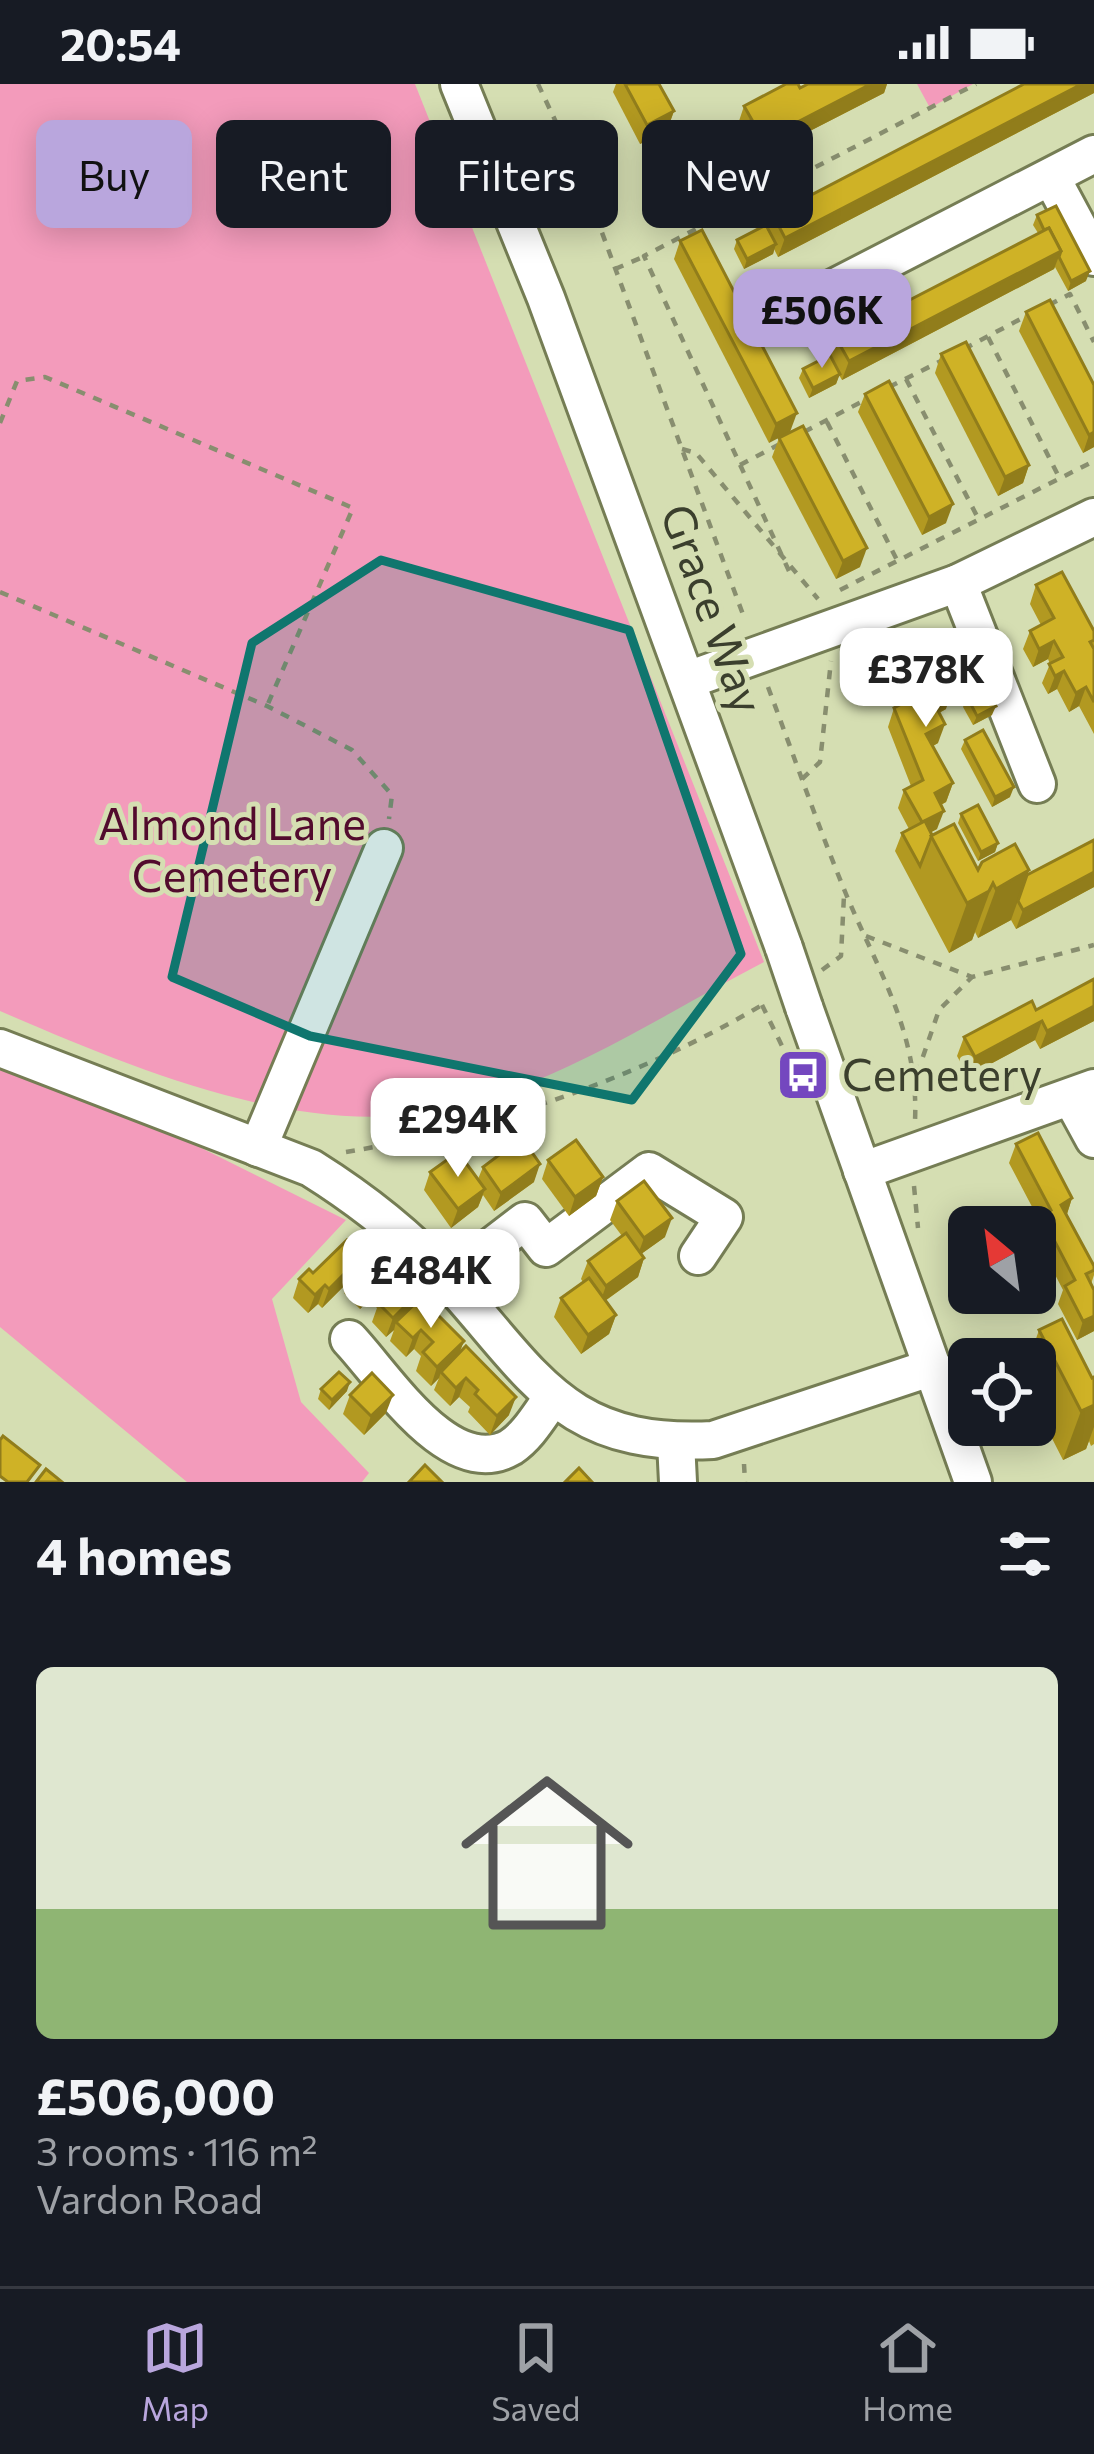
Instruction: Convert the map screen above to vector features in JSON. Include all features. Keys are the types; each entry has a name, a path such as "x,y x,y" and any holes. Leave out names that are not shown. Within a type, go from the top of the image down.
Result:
{"street":[{"name":"Grace Way","path":"459,84 546,298 688,680 784,948 790,1001 862,1171 973,1482"},
{"path":"785,313 1094,154"},
{"path":"1051,177 1094,257"},
{"path":"688,680 825,614 958,583 1094,517"},
{"path":"958,583 1037,784"},
{"path":"258,1148 384,848"},
{"path":"0,1048 311,1168 390,1222 448,1280 517,1367 553,1397 602,1426 676,1442 740,1434 933,1366"},
{"path":"862,1171 1082,1092 1094,1139"},
{"path":"448,1280 525,1221 546,1248 649,1171 724,1217 698,1256"},
{"path":"349,1339 453,1450 485,1456 502,1452 525,1435 553,1397"},
{"path":"676,1442 678,1482"}],"path":[{"path":"538,84 580,173 745,620"},
{"path":"615,269 644,256"},
{"path":"1049,305 1070,294 1094,342"},
{"path":"886,389 1029,315"},
{"path":"988,337 1060,479"},
{"path":"0,423 17,381 45,377 353,508 267,706"},
{"path":"905,379 979,520"},
{"path":"740,465 866,400"},
{"path":"826,420 898,562"},
{"path":"681,449 696,454 825,614 820,762 802,779"},
{"path":"825,614 898,562 1094,461"},
{"path":"0,592 267,706 352,750 392,795 384,848"},
{"path":"762,670 844,889 900,1012 917,1075"},
{"path":"818,972 841,956 844,889"},
{"path":"863,935 973,977"},
{"path":"914,1152 917,1075 940,1010 973,977 1094,945"},
{"path":"311,1168 322,1156 440,1137 555,1101 762,1005 790,1001"},
{"path":"762,1005 792,1067"}],"highlighted area":[{"path":"381,560 629,630 741,954 632,1100 310,1036 172,977 252,643"}],"green space":[{"name":"Almond Lane Cemetery","path":"0,84 415,84 429,120 415,120 415,228 472,228 764,962 606,1048 525,1085 440,1110 386,1116 330,1115 216,1092 159,1075 0,1011"},
{"path":"917,84 973,84 930,108"},
{"path":"0,1070 139,1117 346,1220 272,1299 301,1402 369,1473 362,1482 187,1482 0,1327"}],"building":[{"path":"625,84 659,84 674,111 644,120"},
{"path":"786,84 800,88 871,84 802,120 752,120 744,106"},
{"path":"1024,84 1082,84 813,223 813,194"},
{"path":"1056,206 1090,271 1071,281 1059,257 1061,251 1037,215"},
{"path":"768,228 776,244 747,259 737,240"},
{"path":"780,228 804,228 785,238"},
{"path":"1049,228 1061,251 849,361 836,338"},
{"path":"702,230 797,413 776,424 680,241"},
{"path":"1050,300 1094,385 1094,432 1089,435 1026,312"},
{"path":"966,342 1029,465 1005,477 941,354"},
{"path":"830,355 840,374 813,388 803,369"},
{"path":"889,381 953,504 929,517 865,394"},
{"path":"803,426 867,548 843,561 779,438"},
{"path":"1062,572 1094,631 1090,642 1094,702 1086,687 1076,693 1064,671 1055,676 1049,664 1063,657 1054,641 1039,649 1030,631 1054,618 1036,585"},
{"path":"951,637 955,646 934,657 952,691 933,701 945,724 926,734 953,783 935,793 944,811 922,822 904,790 923,780 894,708 924,692 907,660"},
{"path":"986,687 996,706 977,716 967,697"},
{"path":"983,730 1014,787 995,797 965,740"},
{"path":"978,805 998,843 981,852 961,814"},
{"path":"925,821 932,835 920,866 902,833"},
{"path":"954,824 978,870 982,862 1015,844 1029,870 996,889 993,883 989,891 967,903 931,836"},
{"path":"1094,840 1094,872 1023,910 1018,901 1027,875"},
{"path":"1094,979 1094,1006 1047,1031 1042,1021 975,1057 964,1037 1032,1001 1036,1010"},
{"path":"1038,1133 1072,1198 1061,1205 1094,1266 1086,1274 1094,1290 1094,1316 1083,1321 1065,1286 1075,1280 1056,1244 1056,1206 1049,1206 1016,1144"},
{"path":"522,1138 540,1164 501,1193 483,1167"},
{"path":"576,1140 603,1177 575,1197 548,1160"},
{"path":"458,1152 485,1189 458,1209 430,1172"},
{"path":"644,1181 672,1218 644,1238 617,1201"},
{"path":"626,1233 644,1258 606,1286 588,1261"},
{"path":"347,1240 362,1256 329,1289 325,1285 315,1295 299,1279 309,1269 313,1273"},
{"path":"377,1248 420,1291 393,1318 379,1304 389,1294 376,1281 366,1290 351,1274"},
{"path":"589,1278 616,1315 588,1335 561,1298"},
{"path":"421,1298 464,1341 437,1367 423,1352 433,1342 421,1330 413,1338 396,1322"},
{"path":"1062,1319 1094,1377 1094,1405 1081,1411 1056,1363 1056,1338 1043,1338 1039,1330"},
{"path":"466,1346 516,1397 497,1416 466,1378 456,1388 441,1372"},
{"path":"339,1372 350,1382 332,1400 321,1389"},
{"path":"372,1373 393,1395 371,1416 350,1395"},
{"path":"3,1436 40,1465 27,1482 8,1482 0,1476"},
{"path":"425,1465 442,1482 409,1482"},
{"path":"579,1468 592,1482 565,1482"},
{"path":"46,1469 62,1482 36,1482"}],"place":[{"name":"Cemetery","path":"803,1075"}]}
